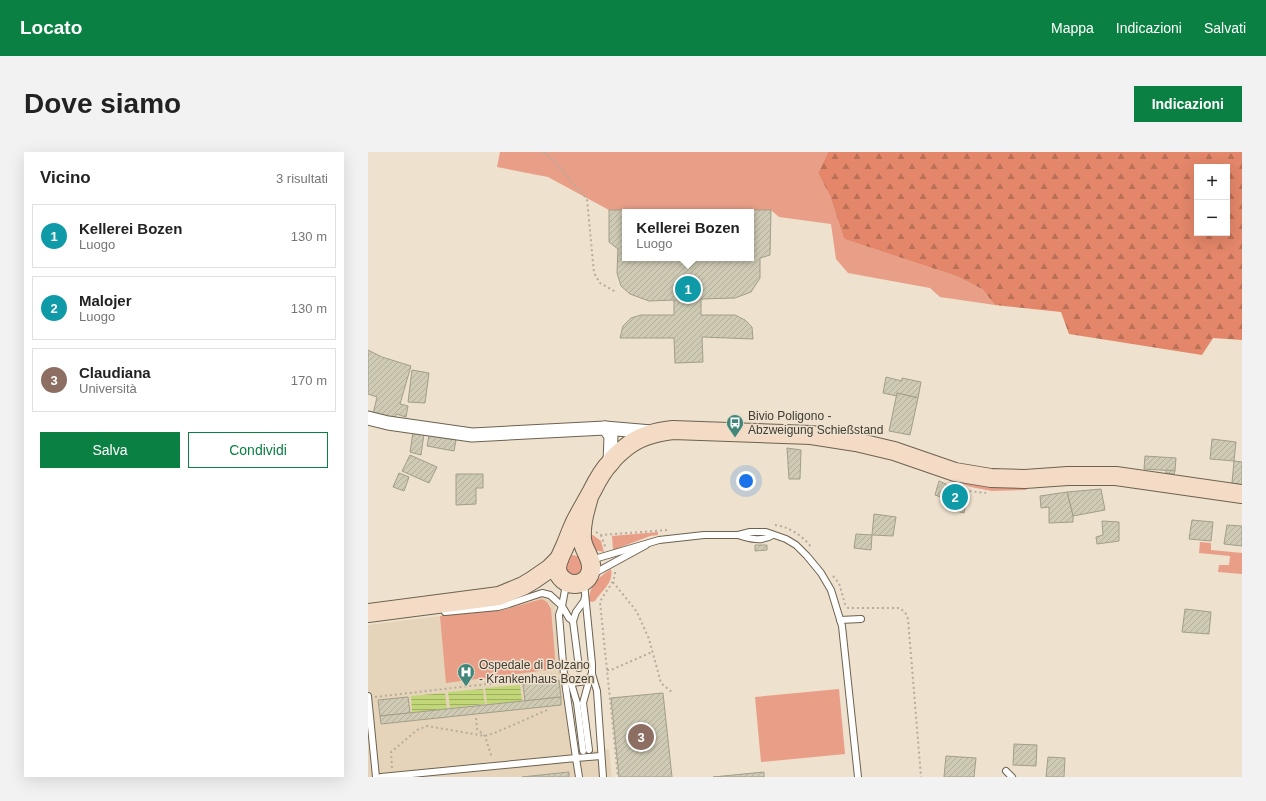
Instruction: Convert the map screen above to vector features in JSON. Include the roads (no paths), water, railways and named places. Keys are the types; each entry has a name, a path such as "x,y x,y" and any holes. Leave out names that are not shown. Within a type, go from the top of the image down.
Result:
{"main road":[{"path":"589,497 583,518 582,540 592,569 585,584 570,584 558,573 557,568 577,518 601,475 610,462 631,443 653,432 673,430 811,435 856,442 894,451 955,472 991,478 1025,479 1068,476 1116,476 1242,494"},
{"path":"373,616 499,596 533,580 549,569 567,552 572,550 583,552 589,558"},
{"path":"373,616 496,601 512,598 552,582 565,581"}],"street":[{"path":"368,418 388,423 472,435 605,428 653,432"},
{"path":"605,428 611,436 610,462"}],"lane":[{"path":"589,558 608,555 659,540 704,535 738,536 750,532 766,532 786,539 796,545 821,573 831,590 842,626 858,777"},
{"path":"585,584 612,564 651,542"},
{"path":"565,581 565,592 559,615 564,675 579,777"},
{"path":"579,668 573,621 576,612 584,601 585,584"},
{"path":"585,584 592,673 597,691 603,777"},
{"path":"438,613 498,607 542,593 550,595 562,606 569,618 573,621"},
{"path":"840,620 861,619"},
{"path":"564,675 571,683 578,703 586,750 583,703 592,673"},
{"path":"571,683 589,681"},
{"path":"368,697 376,777"},
{"path":"380,777 601,756"},
{"path":"1006,771 1012,777"}],"place":[{"name":"Kellerei Bozen","path":"688,289"},
{"name":"Bivio Poligono - Abzweigung Schießstand","path":"735,438"},
{"name":"Malojer","path":"955,497"},
{"name":"Ospedale di Bolzano - Krankenhaus Bozen","path":"466,687"},
{"name":"Claudiana","path":"641,737"}]}
